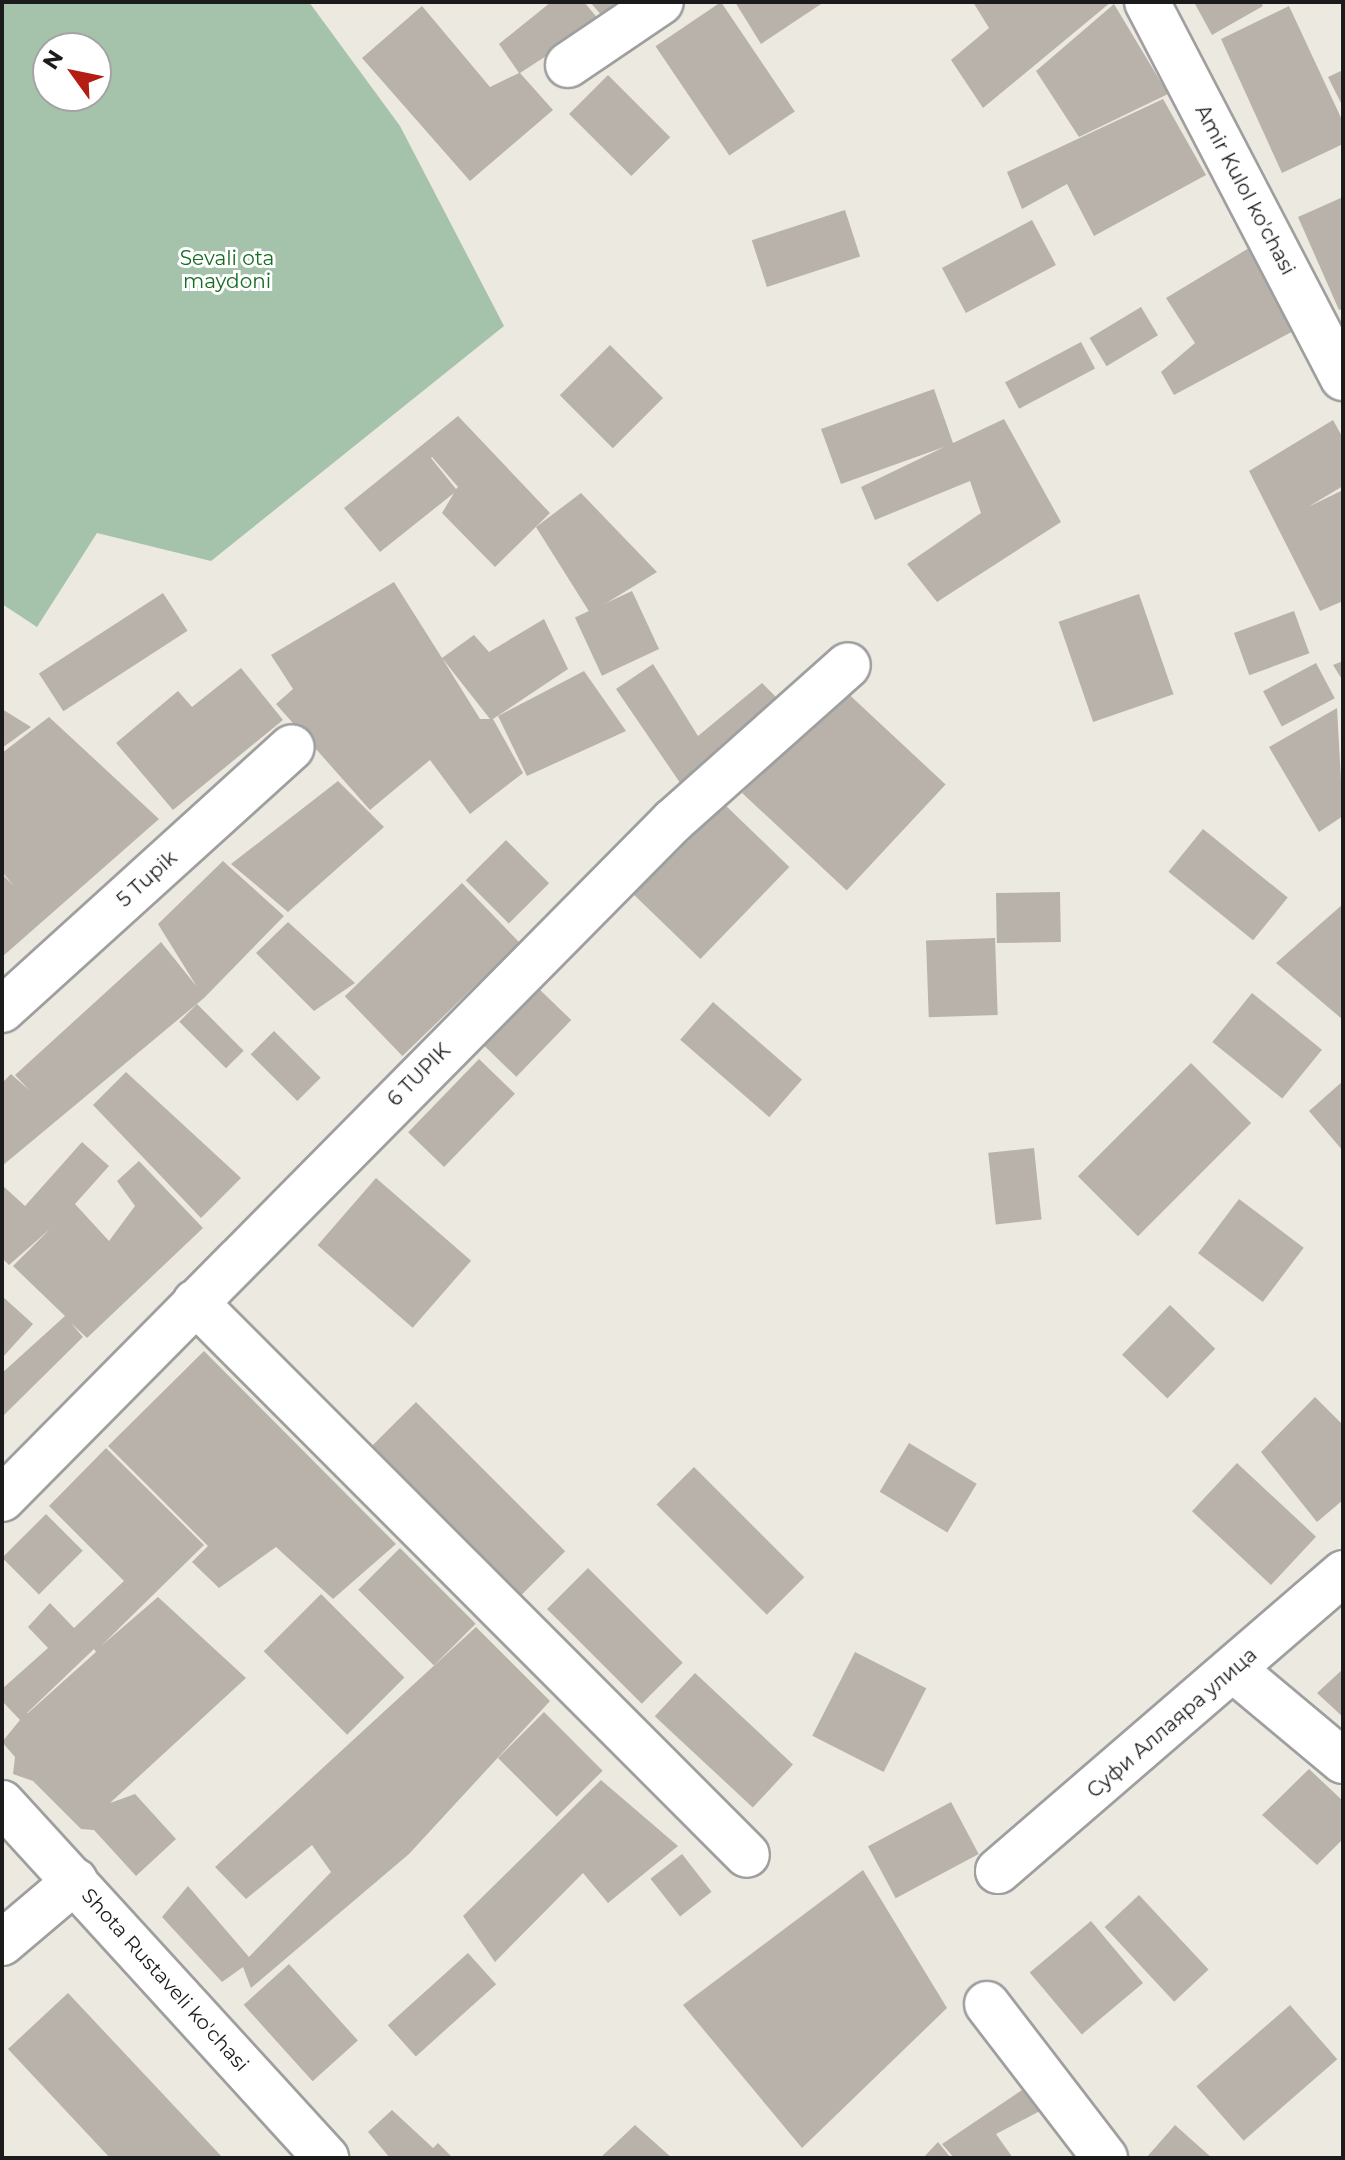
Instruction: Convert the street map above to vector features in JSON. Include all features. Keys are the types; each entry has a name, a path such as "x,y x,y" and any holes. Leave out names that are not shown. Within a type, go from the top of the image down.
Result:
{"street":[{"path":"568,65 661,2"},
{"name":"Amir Kulol ko'chasi","path":"1147,2 1343,378"},
{"name":"6 TUPIK","path":"2,1499 673,821 848,665"},
{"name":"5 Tupik","path":"2,1010 292,747"},
{"path":"195,1302 747,1855"},
{"name":"Суфи Аллаяра улица","path":"998,1871 1343,1573"},
{"path":"1234,1670 1343,1761"},
{"name":"Shota Rustaveli ko'chasi","path":"2,1803 326,2158"},
{"path":"2,1943 75,1881"},
{"path":"987,2004 1105,2158"}],"green space":[{"name":"Sevali ota maydoni","path":"2,2 309,2 400,126 504,326 211,561 97,533 37,627 2,604"}],"building":[{"path":"551,2 584,2 600,21 520,73 553,110 470,181 362,58 422,6 490,87 519,73 499,44"},
{"path":"590,2 631,2 603,17"},
{"path":"721,2 795,111 729,156 656,46"},
{"path":"735,2 824,2 761,44"},
{"path":"973,2 1111,2 983,108 951,60 989,28"},
{"path":"1194,2 1261,2 1263,6 1212,35"},
{"path":"1114,4 1168,94 1079,137 1036,71"},
{"path":"1289,6 1343,122 1343,144 1282,173 1221,39"},
{"path":"1343,70 1343,107 1328,77"},
{"path":"608,75 670,137 631,176 569,114"},
{"path":"1163,99 1206,175 1094,236 1067,184 1022,209 1007,172"},
{"path":"1343,197 1343,309 1339,310 1298,217"},
{"path":"845,210 860,257 767,287 752,240"},
{"path":"1032,220 1056,265 966,313 942,268"},
{"path":"1249,248 1297,329 1174,395 1161,372 1195,343 1166,298"},
{"path":"1141,307 1158,335 1107,366 1090,338"},
{"path":"1081,342 1095,368 1019,409 1005,382"},
{"path":"610,345 663,398 613,448 560,395"},
{"path":"934,389 953,443 1004,419 1061,522 937,602 907,564 981,513 970,481 875,520 861,487 944,447 841,484 821,429"},
{"path":"458,416 550,513 495,567 442,513 454,493 380,552 344,508","holes":["432,457 458,487 456,489"]},
{"path":"1333,420 1343,438 1343,486 1308,507 1343,490 1343,601 1320,611 1249,471"},
{"path":"581,493 657,572 590,613 536,527"},
{"path":"394,582 442,658 474,635 489,652 544,619 568,669 493,719 523,773 470,814 430,760 370,810 276,704 293,689 271,655","holes":["442,658 490,719 480,719"]},
{"path":"632,591 659,649 602,676 575,618"},
{"path":"163,593 188,631 63,711 39,674"},
{"path":"1139,594 1174,694 1093,722 1059,622"},
{"path":"1294,611 1309,653 1249,675 1234,633"},
{"path":"1343,661 1343,681 1333,665"},
{"path":"1316,663 1335,698 1282,726 1263,691"},
{"path":"653,664 698,736 762,683 786,707 687,793 616,689"},
{"path":"241,668 283,720 173,810 116,743 178,691 192,707"},
{"path":"584,671 626,731 527,776 498,716"},
{"path":"841,687 946,785 847,891 742,793"},
{"path":"1337,708 1343,816 1319,832 1269,747"},
{"path":"2,709 31,727 2,748"},
{"path":"49,717 159,819 2,957 2,874 14,886 2,872 2,753"},
{"path":"338,781 384,827 288,912 231,864"},
{"path":"721,801 789,867 700,959 632,893"},
{"path":"1203,829 1288,898 1253,940 1168,872"},
{"path":"506,840 549,883 509,923 466,880"},
{"path":"223,861 284,916 204,998 2,1166 2,1083 11,1074 29,1090 15,1075 161,942 197,987 158,924"},
{"path":"462,883 520,943 402,1056 345,996"},
{"path":"1060,892 1061,942 997,943 996,893"},
{"path":"1343,904 1343,1017 1342,1019 1276,963"},
{"path":"288,922 355,983 314,1011 256,953"},
{"path":"995,938 998,1015 929,1017 926,940"},
{"path":"536,986 571,1020 516,1077 481,1043"},
{"path":"1252,993 1322,1050 1282,1099 1212,1042"},
{"path":"713,1002 802,1079 769,1117 680,1040"},
{"path":"197,1004 244,1051 226,1068 179,1022"},
{"path":"274,1031 321,1078 297,1101 251,1054"},
{"path":"479,1059 515,1094 444,1167 408,1132"},
{"path":"1191,1063 1251,1123 1138,1236 1078,1176"},
{"path":"126,1072 241,1178 201,1218 93,1105"},
{"path":"1343,1081 1343,1151 1309,1111"},
{"path":"82,1142 109,1166 75,1204 109,1241 135,1206 117,1181 139,1161 203,1228 87,1338 71,1323 83,1337 2,1417 2,1373 65,1316 13,1266 50,1229 9,1265 2,1258 2,1185 25,1206"},
{"path":"1034,1148 1042,1220 996,1224 988,1153"},
{"path":"376,1178 471,1261 413,1328 318,1245"},
{"path":"1239,1199 1304,1248 1263,1302 1198,1253"},
{"path":"2,1296 33,1324 2,1358"},
{"path":"1170,1305 1215,1349 1167,1398 1122,1355"},
{"path":"204,1351 396,1544 333,1599 276,1547 219,1588 192,1562 208,1546 108,1446"},
{"path":"1315,1397 1343,1425 1343,1500 1317,1522 1261,1452"},
{"path":"416,1402 565,1551 517,1599 368,1450"},
{"path":"909,1443 977,1484 947,1533 880,1492"},
{"path":"106,1448 204,1545 101,1646 158,1597 246,1678 110,1803 135,1794 176,1839 136,1876 94,1830 81,1829 33,1781 13,1774 15,1757 2,1742 20,1720 2,1701 2,1689 48,1648 28,1627 50,1603 74,1628 124,1581 49,1506","holes":["94,1649 96,1652 28,1713 27,1713"]},
{"path":"1237,1463 1316,1537 1271,1585 1192,1511"},
{"path":"694,1467 804,1577 767,1615 657,1504"},
{"path":"46,1514 83,1551 39,1595 2,1558"},
{"path":"400,1548 476,1624 434,1665 358,1590"},
{"path":"588,1568 683,1663 642,1704 547,1609"},
{"path":"321,1594 404,1677 347,1735 264,1651"},
{"path":"476,1627 550,1701 409,1854 251,1988 243,1967 222,1982 162,1917 188,1886 249,1957 331,1872 312,1845 246,1899 215,1867"},
{"path":"855,1652 926,1688 884,1772 812,1736"},
{"path":"1343,1669 1343,1717 1317,1693"},
{"path":"695,1673 793,1764 753,1808 655,1716"},
{"path":"544,1712 603,1771 557,1817 498,1758"},
{"path":"1309,1769 1343,1801 1343,1839 1317,1865 1262,1815"},
{"path":"601,1780 678,1846 608,1903 583,1873 495,1962 463,1916"},
{"path":"951,1802 979,1854 896,1898 868,1846"},
{"path":"682,1854 712,1892 680,1916 650,1879"},
{"path":"863,1870 947,2008 802,2148 683,2005"},
{"path":"1139,1895 1209,1970 1174,2002 1105,1927"},
{"path":"1091,1921 1143,1983 1082,2034 1030,1972"},
{"path":"468,1953 496,1984 416,2056 388,2025"},
{"path":"289,1964 358,2041 313,2081 244,2005"},
{"path":"68,1993 223,2158 110,2158 8,2049"},
{"path":"1290,2005 1337,2059 1244,2141 1196,2086"},
{"path":"1022,2090 1042,2110 996,2134 1013,2158 954,2158 942,2144"},
{"path":"392,2110 433,2148 438,2143 453,2158 390,2158 368,2132"},
{"path":"635,2125 672,2158 600,2158"},
{"path":"1175,2125 1212,2158 1146,2158"},
{"path":"938,2142 951,2158 923,2158"}]}
